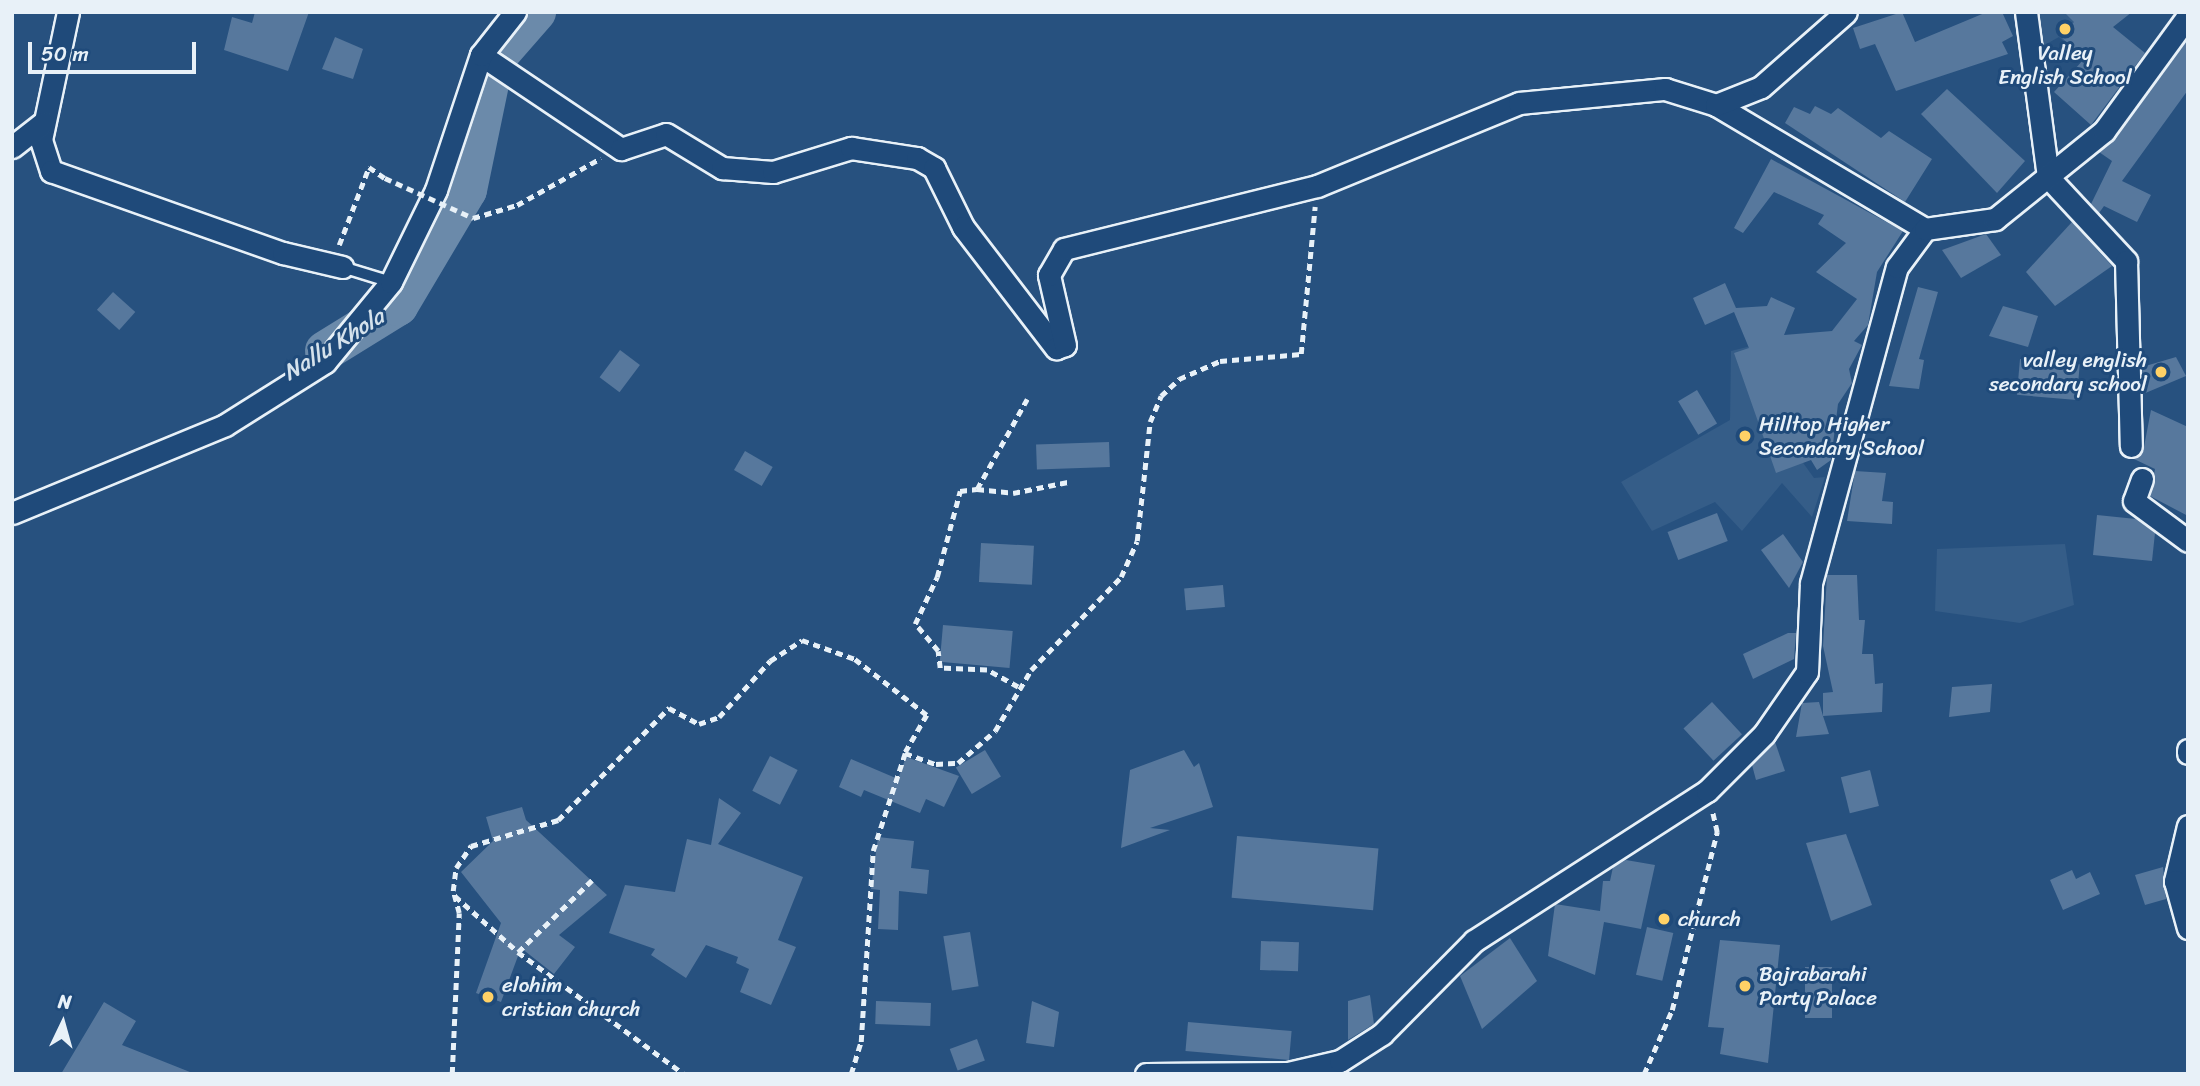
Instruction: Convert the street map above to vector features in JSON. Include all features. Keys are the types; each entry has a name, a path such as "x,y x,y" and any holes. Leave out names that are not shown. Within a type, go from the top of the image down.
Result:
{"street":[{"path":"68,12 41,140 51,171 334,265"},
{"path":"12,513 225,425 324,362 391,282 436,190 481,55 515,12"},
{"path":"1716,105 1761,87 1846,12"},
{"path":"2026,12 2048,177 2126,261 2131,446"},
{"path":"481,55 621,149 666,134 722,168 773,172 852,148 917,159 934,168 963,227 1056,348 1065,345 1049,275 1064,249 1317,186 1519,103 1665,89 1716,105 1925,229 1995,219 2104,131 2188,16"},
{"path":"12,147 43,123"},
{"path":"1146,1074 1288,1073 1340,1061 1382,1034 1474,941 1707,791 1801,688 1811,583 1897,267 1925,229"},
{"path":"2142,479 2134,501 2188,541"},
{"path":"2188,826 2175,881 2188,928"}],"lane":[{"path":"334,265 391,282"}],"path":[{"path":"334,265 369,167 385,178 473,218 517,205 621,149"},
{"path":"905,753 936,764 958,763 995,731 1018,687 1121,577 1137,541 1150,422 1161,396 1179,379 1220,361 1301,354 1317,186"},
{"path":"977,489 1027,399"},
{"path":"1018,687 987,670 940,668 938,651 915,624 937,578 960,491 977,489 1013,494 1068,482"},
{"path":"452,1074 459,913 454,896 456,868 471,846 558,820 669,708 699,724 719,717 770,661 802,640 855,659 927,715 905,753 874,841 861,1042 852,1074"},
{"path":"1644,1074 1672,1010 1717,832 1707,791"},
{"path":"518,952 593,880"},
{"path":"454,896 518,952 684,1074"}],"shaded area":[{"name":"Valley English School","path":"2035,12 2090,12 2099,21 2072,49 2059,37 2041,47"},
{"name":"Hilltop Higher Secondary School","path":"1755,345 1796,453 1814,478 1825,477 1812,517 1782,483 1742,531 1715,502 1652,531 1621,482 1730,420 1731,351"},
{"path":"2065,544 2074,605 2020,623 1935,611 1937,549"}],"building":[{"path":"255,12 309,12 288,71 224,50 232,17 252,23"},
{"path":"1902,12 1915,42 1987,12 2002,12 2013,36 2002,42 2008,54 1896,91 1875,44 1860,49 1853,28"},
{"path":"2064,12 2132,12 2113,27 2145,53 2091,125 2054,92 2084,59 2060,36 2074,22"},
{"path":"335,37 363,49 353,79 322,69"},
{"path":"2188,39 2188,90 2122,181 2151,195 2137,222 2104,206 2099,213 2091,204 2112,161 2099,152"},
{"path":"1947,89 2025,161 1997,193 1921,114"},
{"path":"1815,106 1831,114 1838,108 1881,138 1889,131 1932,159 1905,202 1785,123 1794,107 1810,114"},
{"path":"1771,159 1903,231 1877,272 1868,325 1854,341 1862,345 1849,369 1852,383 1838,404 1831,460 1817,470 1811,460 1776,473 1734,353 1749,348 1734,312 1705,325 1693,298 1725,283 1736,308 1767,306 1771,297 1795,308 1784,335 1832,331 1857,299 1816,272 1846,243 1818,224 1824,215 1774,192 1743,233 1734,228"},
{"path":"2072,222 2112,266 2055,306 2026,272"},
{"path":"1986,234 2001,255 1961,278 1942,250"},
{"path":"1918,287 1938,292 1919,359 1924,360 1919,389 1889,386"},
{"path":"113,292 135,312 119,330 97,310"},
{"path":"2003,306 2038,316 2028,347 1989,336"},
{"path":"620,350 640,365 620,392 600,377"},
{"name":"valley english secondary school","path":"2176,357 2186,376 2143,394 2142,367"},
{"path":"2020,359 2080,364 2077,400 2017,395"},
{"path":"1697,390 1717,423 1698,435 1678,401"},
{"path":"2151,410 2188,427 2188,516 2150,496 2155,469 2134,459 2143,452"},
{"path":"1109,442 1110,467 1037,470 1036,445"},
{"path":"745,451 773,467 762,486 734,470"},
{"path":"1855,471 1886,473 1882,501 1893,502 1892,524 1847,521"},
{"path":"1717,513 1728,541 1678,560 1668,532"},
{"path":"2097,515 2136,519 2155,533 2152,561 2093,555"},
{"path":"1783,534 1803,562 1789,588 1761,550"},
{"path":"981,543 1034,546 1032,585 979,582"},
{"path":"1827,575 1857,575 1859,620 1865,620 1862,654 1873,654 1875,684 1883,683 1882,712 1823,716 1823,693 1833,692 1823,646"},
{"path":"1223,585 1225,607 1186,610 1184,588"},
{"path":"943,625 1013,631 1010,668 940,662"},
{"path":"1788,633 1796,633 1794,659 1753,679 1743,654"},
{"path":"1992,684 1990,712 1949,717 1952,687"},
{"path":"1712,702 1742,734 1713,761 1683,729"},
{"path":"1819,702 1829,734 1796,737 1802,703"},
{"path":"1775,742 1785,771 1756,780 1752,765"},
{"path":"985,750 1001,777 972,794 956,768"},
{"path":"1184,750 1194,767 1199,763 1213,807 1150,828 1170,830 1121,848 1130,770"},
{"path":"770,756 798,770 780,805 752,791"},
{"path":"906,757 959,776 944,807 926,799 920,813 864,790 861,797 839,787 851,759 898,779"},
{"path":"1870,770 1879,806 1850,813 1841,777"},
{"path":"719,798 741,813 718,844 803,877 778,940 796,947 771,1005 740,992 749,969 736,963 738,957 706,945 686,978 651,955 655,949 609,933 625,885 675,892 687,839 711,845"},
{"path":"522,807 526,820 607,895 559,935 575,947 554,974 521,948 501,1002 476,993 501,923 461,872 493,841 486,817"},
{"path":"1846,834 1872,905 1831,921 1806,843"},
{"path":"1237,836 1378,848 1373,910 1232,898"},
{"path":"878,837 914,841 911,868 929,870 927,894 899,891 898,930 878,929 880,890 871,889"},
{"path":"1626,860 1655,865 1641,929 1604,922 1595,975 1548,956 1555,904 1600,911 1603,881 1610,881 1613,867"},
{"path":"2163,867 2166,899 2145,905 2135,875"},
{"path":"2072,870 2076,879 2090,872 2100,894 2063,910 2050,880"},
{"path":"1647,927 1673,933 1662,981 1636,975"},
{"path":"970,932 979,986 952,991 943,936"},
{"path":"1510,938 1537,981 1482,1029 1460,976"},
{"name":"Bajrabarahi Party Palace","path":"1720,940 1780,945 1768,1063 1720,1054 1724,1028 1708,1027"},
{"path":"1261,941 1299,942 1298,971 1260,970"},
{"path":"1805,967 1832,967 1832,1018 1805,1018"},
{"path":"1370,995 1374,1024 1348,1040 1348,1001"},
{"path":"876,1001 931,1003 930,1026 875,1024"},
{"path":"1032,1001 1059,1012 1054,1047 1026,1043"},
{"path":"104,1002 136,1021 122,1045 195,1074 61,1074"},
{"path":"1188,1022 1292,1031 1289,1060 1185,1051"},
{"path":"977,1039 985,1061 958,1071 950,1049"}],"waterway":[{"name":"Nallu Khola","path":"325,351 398,306 467,190 494,60 536,12"}],"place":[{"name":"Valley English School","path":"2065,29"},
{"name":"valley english secondary school","path":"2161,372"},
{"name":"Hilltop Higher Secondary School","path":"1745,436"},
{"name":"church","path":"1664,919"},
{"name":"Bajrabarahi Party Palace","path":"1745,986"},
{"name":"elohim cristian church","path":"488,997"}]}
